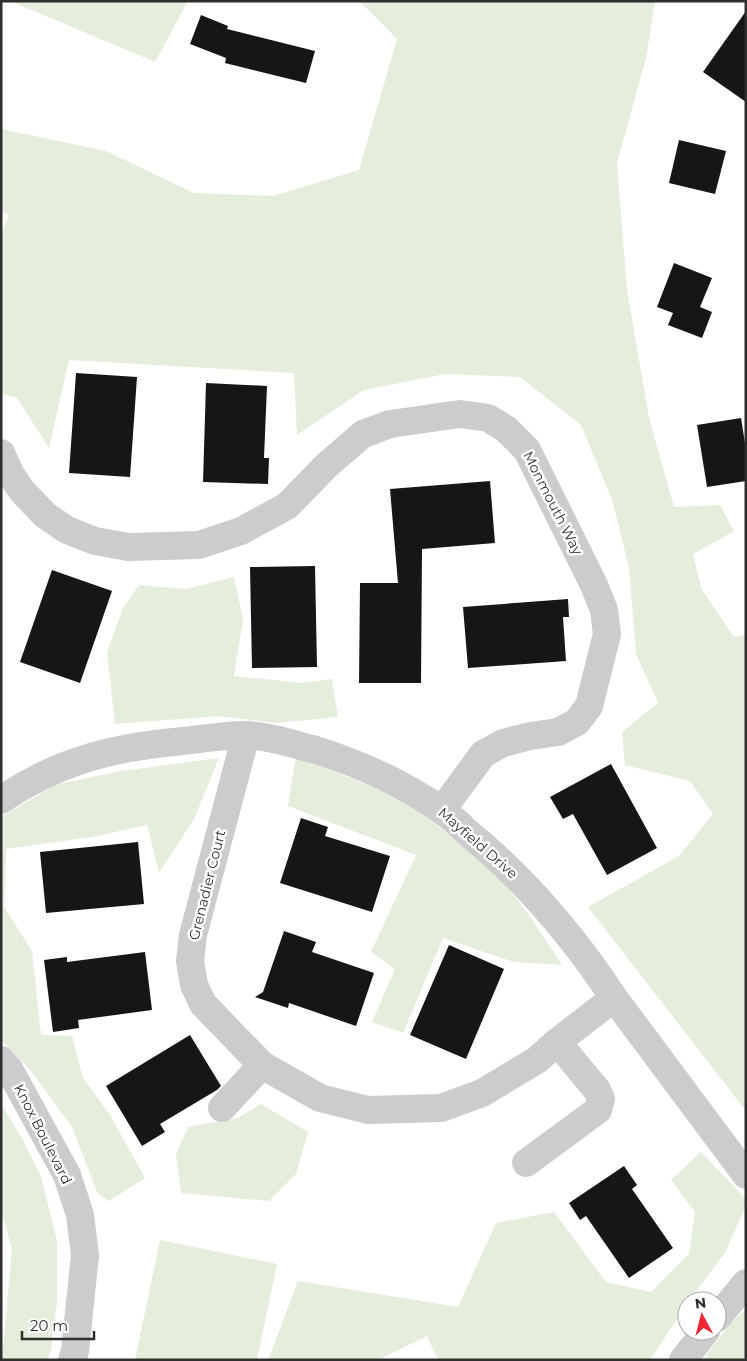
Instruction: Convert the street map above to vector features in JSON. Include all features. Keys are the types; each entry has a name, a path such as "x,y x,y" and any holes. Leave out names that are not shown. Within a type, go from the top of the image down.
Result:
{"street":[{"name":"Monmouth Way","path":"1,453 22,491 45,515 67,530 94,542 128,548 198,545 241,531 287,506 327,465 363,434 390,424 460,414 488,418 506,429 527,450 590,576 604,610 607,634 589,706 577,722 558,732 530,736 503,743 483,754 442,810"},
{"name":"Mayfield Drive","path":"1,800 22,786 78,760 140,746 246,735 285,741 343,758 388,778 442,810 489,849 534,894 597,973 746,1175"},
{"name":"Grenadier Court","path":"246,735 192,934 190,961 194,985 203,1004 262,1065 320,1098 329,1101 368,1110 441,1108 482,1093 537,1060 614,998"},
{"path":"526,1164 598,1110 601,1099 597,1090 557,1042"},
{"name":"Knox Boulevard","path":"1,1060 9,1069 67,1175 80,1215 85,1255 75,1351 72,1360"},
{"path":"222,1108 262,1065"},
{"path":"727,1306 746,1283"},
{"path":"683,1360 698,1341"}],"green space":[{"path":"10,1 188,1 155,62"},
{"path":"359,1 655,1 646,58 617,163 627,290 649,418 674,507 720,505 734,531 693,554 701,588 734,637 746,635 746,1111 588,907 679,856 713,814 690,781 625,765 622,732 658,703 636,654 629,568 613,502 581,425 520,377 445,374 364,390 297,435 294,373 69,360 49,448 17,398 1,393 1,233 9,216 1,211 1,129 106,151 194,193 273,196 359,170 397,39"},
{"path":"234,577 243,620 234,676 302,683 332,679 338,717 276,723 219,716 115,724 107,652 123,608 139,585 186,589"},
{"path":"296,756 405,800 494,870 527,912 562,965 514,962 443,938 403,1033 372,1022 395,969 371,952 416,855 288,806"},
{"path":"219,758 194,819 159,873 147,825 92,837 6,849 4,907 32,951 41,1035 72,1036 83,1078 110,1115 145,1178 109,1201 98,1194 72,1127 31,1071 1,1040 1,817 55,785 121,771"},
{"path":"1,1104 22,1138 41,1177 57,1241 57,1302 51,1350 47,1360 2,1360 12,1249 1,1211"},
{"path":"261,1104 308,1132 296,1174 269,1201 181,1193 176,1154 188,1127 238,1118"},
{"path":"701,1152 746,1199 746,1205 726,1251 696,1291 677,1291 677,1319 650,1360 438,1360 427,1336 378,1360 268,1360 298,1281 458,1307 496,1223 554,1212 606,1282 651,1292 689,1254 695,1212 671,1180"},
{"path":"160,1240 277,1264 257,1360 135,1360"},
{"path":"746,1309 746,1360 703,1360 717,1341 727,1341 727,1328"}],"building":[{"path":"746,11 746,102 703,72"},
{"path":"201,15 228,26 227,29 315,51 306,83 225,63 226,58 190,44"},
{"path":"679,140 726,151 715,194 669,183"},
{"path":"674,263 712,278 700,307 712,312 702,338 668,325 673,313 657,307"},
{"path":"76,373 137,377 130,477 69,473"},
{"path":"206,383 267,386 264,458 269,458 268,484 203,482"},
{"path":"741,418 746,449 746,481 707,487 697,425"},
{"path":"490,481 495,543 422,549 421,683 359,683 360,583 398,583 390,489"},
{"path":"315,566 317,667 252,668 250,567"},
{"path":"52,570 112,591 80,683 20,662"},
{"path":"568,599 569,617 563,617 566,661 468,668 463,607"},
{"path":"611,764 657,848 607,875 573,814 563,819 550,797"},
{"path":"301,818 328,827 325,836 390,856 372,912 280,883"},
{"path":"138,842 144,904 46,913 40,852"},
{"path":"284,931 316,942 312,952 374,973 356,1026 289,1003 288,1008 255,997 263,992"},
{"path":"449,945 504,969 466,1059 410,1035"},
{"path":"145,952 152,1010 78,1020 79,1028 53,1032 44,960 67,957 67,962"},
{"path":"190,1035 221,1086 160,1124 165,1132 142,1146 106,1086"},
{"path":"624,1166 637,1185 632,1189 673,1248 629,1278 586,1216 580,1220 569,1203"}]}
